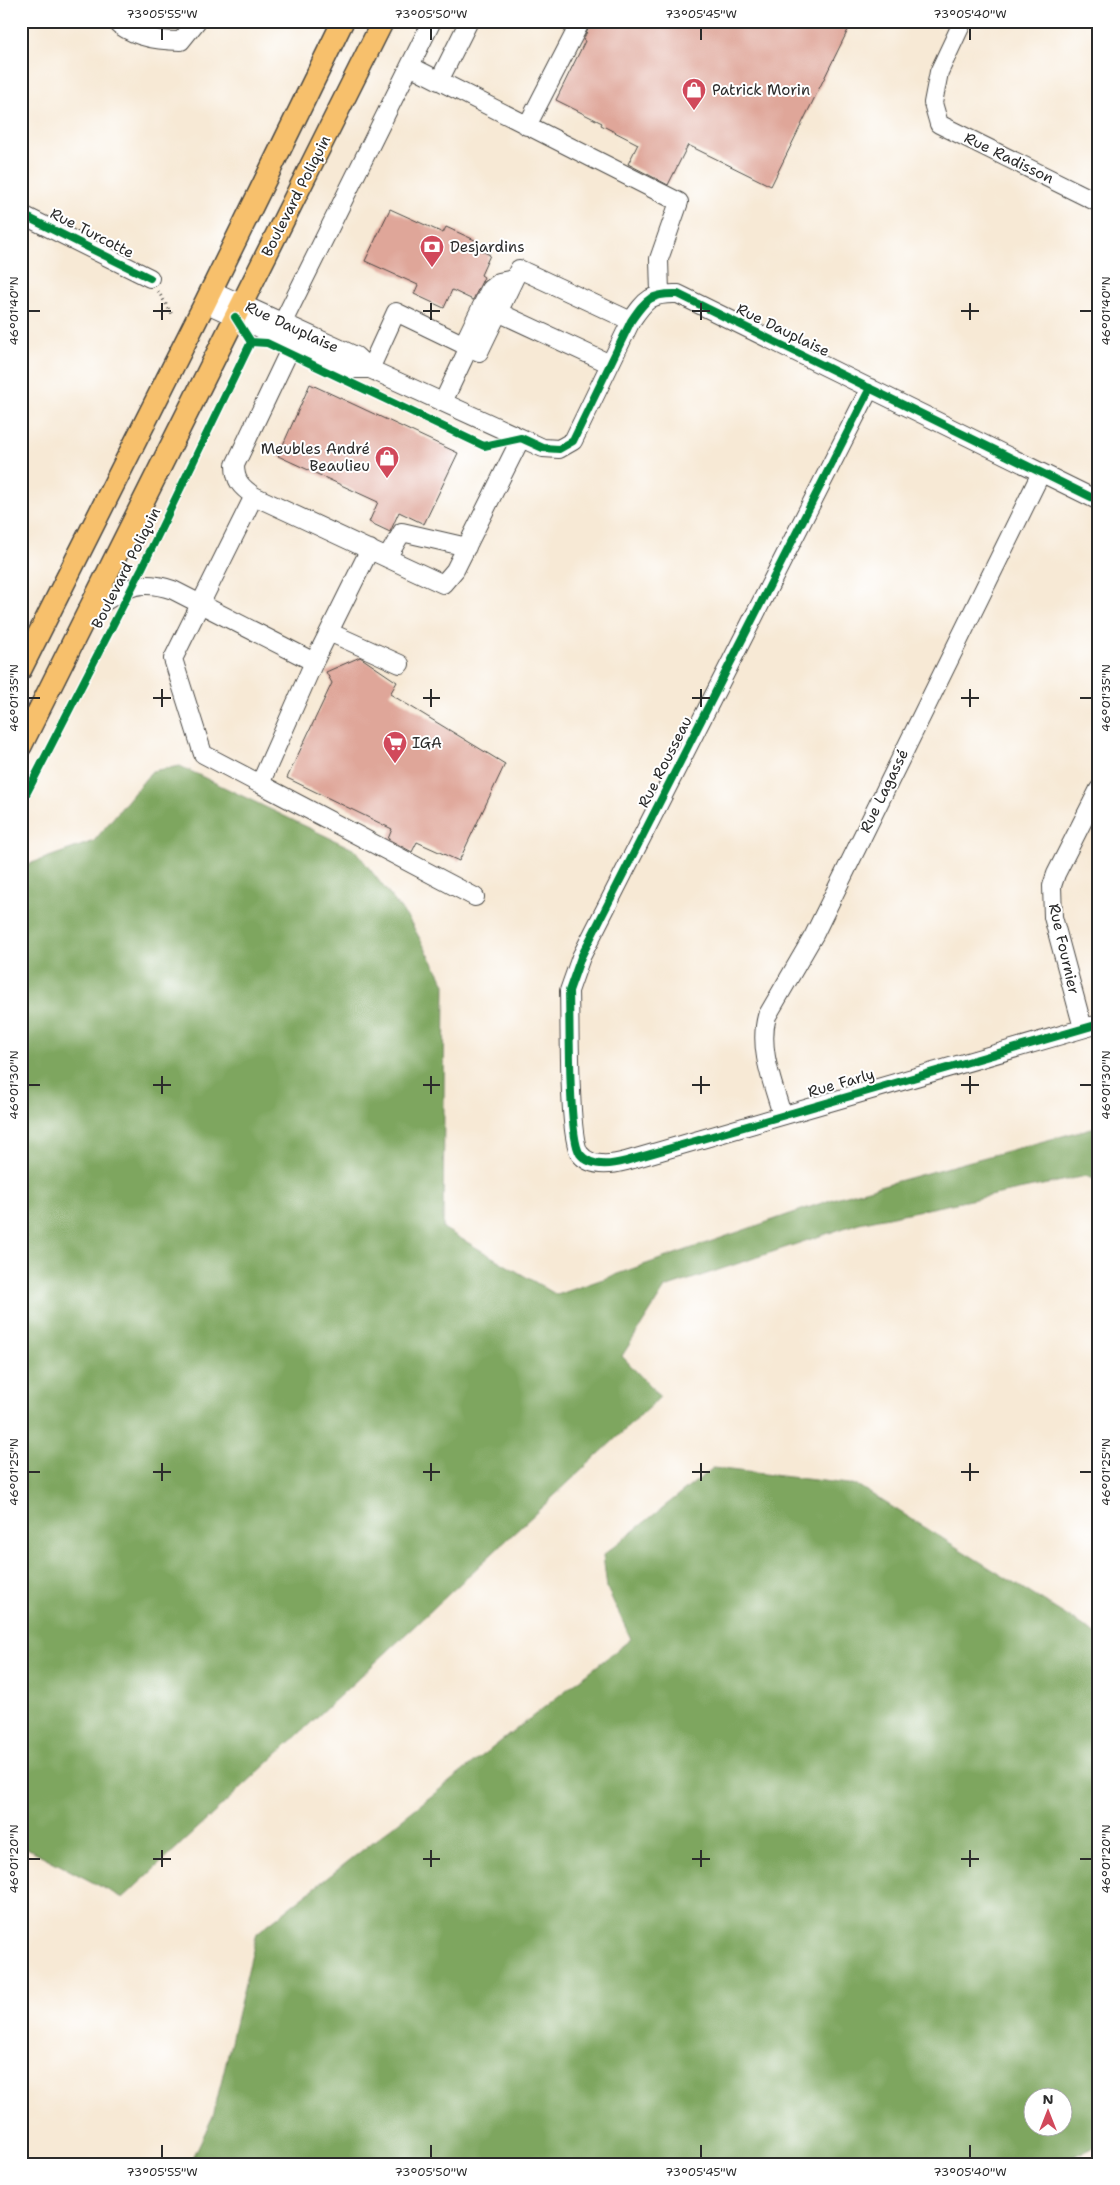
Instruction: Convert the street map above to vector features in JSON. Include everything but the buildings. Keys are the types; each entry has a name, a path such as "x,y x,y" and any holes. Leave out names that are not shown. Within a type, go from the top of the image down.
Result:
{"main road":[{"path":"21,669 343,21"},
{"name":"Boulevard Poliquin","path":"21,746 91,610 238,310 383,21"}],"street":[{"path":"115,21 121,26 158,41 181,41 197,21"},
{"path":"280,329 432,21"},
{"path":"439,81 470,21"},
{"path":"527,126 581,21"},
{"name":"Rue Radisson","path":"963,21 939,72 933,103 939,124 1099,203"},
{"path":"410,66 679,202 659,259 660,293"},
{"name":"Rue Turcotte","path":"21,214 150,278"},
{"path":"370,369 396,312 479,352 519,269 631,321"},
{"path":"443,402 490,289 499,282 514,279"},
{"name":"Rue Dauplaise","path":"208,296 280,329 356,356 370,369 543,448 560,449 573,441 631,321 643,303 660,293 678,294 1099,501"},
{"path":"498,312 610,364"},
{"name":"Rue Dauplaise","path":"280,329 293,343 349,369 370,369"},
{"path":"293,343 235,465 235,477 238,482 242,488 254,496 443,584 456,570 521,438"},
{"name":"Rue Rousseau","path":"591,1163 580,1154 574,1133 569,991 572,978 870,388"},
{"name":"Rue Lagassé","path":"782,1115 764,1052 763,1030 767,1016 814,935 1041,473"},
{"path":"254,496 173,659 202,754 475,897"},
{"path":"387,558 402,532 467,547"},
{"path":"260,784 314,662 370,550"},
{"path":"91,610 132,586 144,584 158,585 173,590 314,662"},
{"path":"329,632 400,664"},
{"name":"Rue Fournier","path":"1091,1026 1053,917 1052,886 1056,874 1099,789"},
{"name":"Rue Farly","path":"591,1163 615,1164 626,1161 1091,1026"}],"path":[{"path":"150,278 173,316"}],"green space":[{"path":"180,766 355,850 410,921 445,984 443,1228 557,1295 839,1197 1099,1126 1099,1182 1086,1176 859,1223 665,1288 622,1356 660,1397 123,1898 21,1845 21,874 29,864 94,841 152,771"},
{"path":"713,1468 857,1485 1099,1636 1099,2144 1058,2164 190,2164 213,2116 257,1933 631,1639 607,1588 603,1555"}],"cycle path":[{"path":"21,214 150,278"},
{"path":"235,317 251,342 267,343 484,446 521,438 543,448 559,449 573,441 631,321 641,307 655,296 678,294 1099,501"},
{"path":"21,804 142,568 251,342"},
{"path":"870,388 581,957 569,991 573,1126 576,1144 580,1154 590,1162 602,1164 620,1162 1099,1024"}],"place":[{"name":"Patrick Morin","path":"694,111"},
{"name":"Desjardins","path":"432,268"},
{"name":"Meubles André Beaulieu","path":"387,479"},
{"name":"IGA","path":"395,764"}]}
